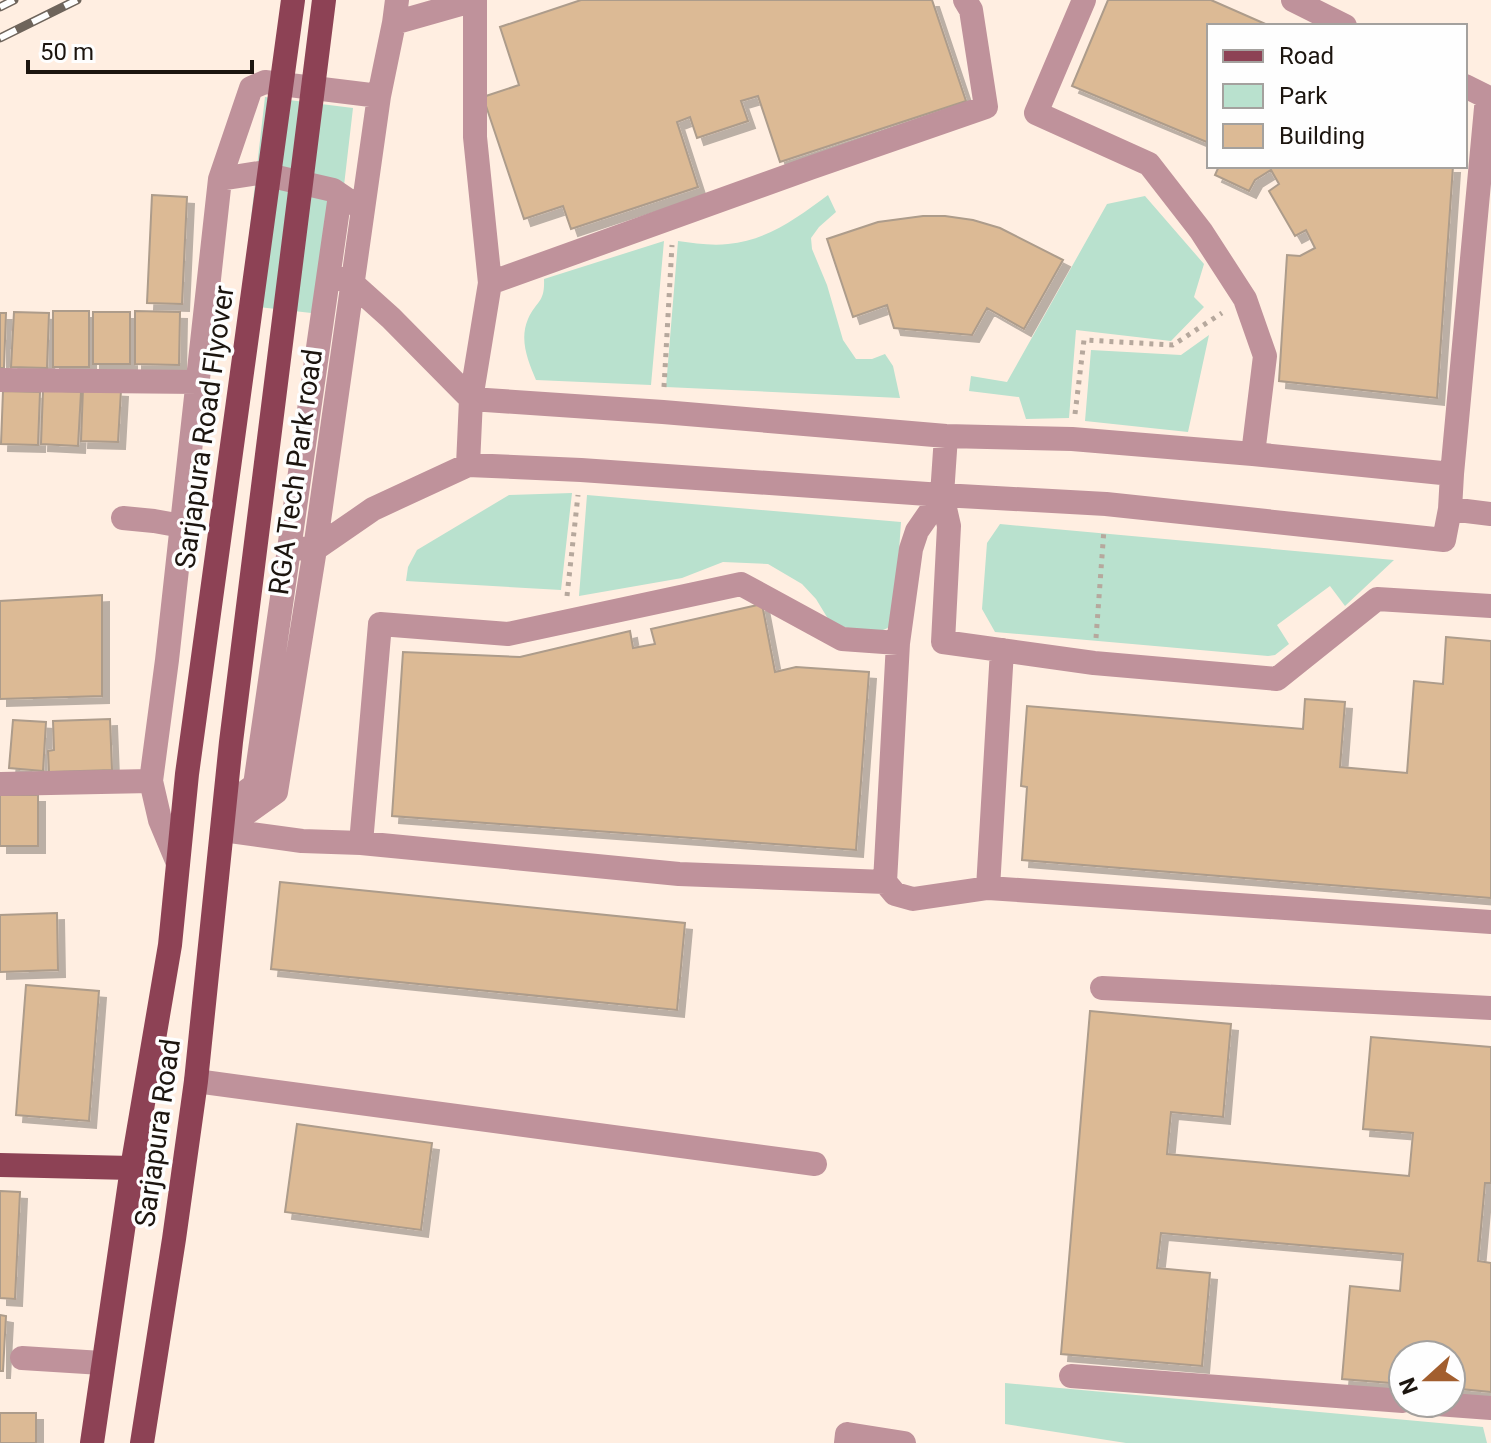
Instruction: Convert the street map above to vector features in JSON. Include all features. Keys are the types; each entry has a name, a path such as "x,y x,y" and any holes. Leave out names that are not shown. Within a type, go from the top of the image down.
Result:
{"main road":[{"name":"Sarjapura Road Flyover","path":"178,863 187,774 293,0"},
{"path":"224,819 324,0"},
{"name":"Sarjapura Road","path":"142,1443 196,1081 224,819"},
{"name":"Sarjapura Road","path":"92,1443 132,1168 170,945 178,863"},
{"path":"0,1165 132,1168"}],"street":[{"path":"396,11 475,0 475,137 490,283 471,399 468,465"},
{"path":"490,283 986,107 971,10 965,0"},
{"path":"1084,0 1036,113 1149,164 1201,231 1245,299 1265,356 1253,454"},
{"path":"1293,0 1341,24"},
{"name":"RGA Tech Park road","path":"224,819 276,792 315,549 341,278 363,213 379,96 396,11"},
{"path":"178,863 160,820 151,781 220,179 251,88 265,82 379,96"},
{"path":"290,548 315,549 373,509 468,465 1106,504 1444,540 1450,509 1487,97 1467,87"},
{"path":"220,179 259,173 333,190 363,213"},
{"path":"340,195 341,278 290,548 255,785 224,819 302,841 361,843 679,874 885,882"},
{"path":"341,278 391,318 471,399 946,436 1072,439 1452,474"},
{"path":"0,380 198,382"},
{"path":"946,436 942,495 949,526 943,642 1094,663 1277,679 1377,599 1491,606"},
{"path":"942,495 917,531 911,549 898,643 885,882 895,894 913,899 988,888 1491,922"},
{"path":"1450,509 1491,514"},
{"path":"123,518 182,526"},
{"path":"361,843 380,624 508,634 741,584 842,639 898,643"},
{"path":"988,888 1002,650"},
{"path":"0,784 151,781"},
{"path":"1102,988 1491,1008"},
{"path":"196,1081 815,1164"},
{"path":"22,1358 102,1363"},
{"path":"1071,1376 1387,1400"},
{"path":"1467,1406 1491,1408"},
{"path":"846,1443 847,1434 904,1443"}],"path":[{"path":"663,412 673,216"},
{"path":"1072,439 1084,340 1173,345 1245,299"},
{"path":"565,621 581,470"},
{"path":"1094,663 1106,504"}],"green space":[{"path":"265,97 353,108 329,315 241,305"},
{"path":"828,195 836,212 811,238 812,249 827,285 843,340 856,359 872,359 885,354 893,366 900,398 666,387 678,241 722,245 743,242 793,220"},
{"path":"1145,196 1204,264 1194,297 1204,307 1171,341 1076,330 1069,418 1026,419 1019,397 969,391 971,376 1007,382 1107,204"},
{"path":"664,241 651,385 536,380 524,335 528,319 542,297 544,279"},
{"path":"1209,335 1188,432 1085,421 1091,350 1181,355"},
{"path":"572,493 561,590 406,581 408,567 417,550 509,495"},
{"path":"587,495 901,522 894,623 872,632 830,622 802,584 768,564 723,562 682,578 579,596"},
{"path":"1000,524 1394,560 1345,606 1330,586 1277,625 1289,644 1275,655 995,632 982,609 987,543"},
{"path":"1005,1383 1483,1427 1487,1443 1126,1443 1005,1424"}],"building":[{"path":"581,0 932,0 966,101 780,162 758,96 741,101 748,121 697,138 690,117 677,122 698,187 571,229 563,206 524,219 483,97 519,85 500,27"},
{"path":"1108,0 1211,0 1265,24 1207,24 1207,142 1072,86"},
{"path":"1218,168 1453,168 1437,398 1279,381 1287,255 1300,256 1315,248 1306,230 1295,236 1269,191 1279,184 1271,170 1255,180 1249,191 1215,175"},
{"path":"152,195 187,197 182,304 147,303"},
{"path":"923,216 973,220 1000,228 1063,260 1024,329 987,308 972,335 894,328 887,305 853,317 827,239 878,222"},
{"path":"53,311 89,311 89,367 53,367"},
{"path":"135,311 180,312 179,365 135,364"},
{"path":"14,312 49,313 47,368 11,367"},
{"path":"93,312 130,312 130,364 93,364"},
{"path":"0,313 6,313 4,368 0,368"},
{"path":"83,388 121,390 118,442 81,441"},
{"path":"43,390 81,392 78,446 41,444"},
{"path":"3,391 40,392 38,445 1,444"},
{"path":"102,595 102,696 0,699 0,601"},
{"path":"762,604 775,672 796,667 869,672 856,850 392,816 403,652 520,657 630,631 633,648 655,644 651,629"},
{"path":"1446,637 1491,641 1491,898 1022,860 1027,787 1021,786 1027,706 1303,729 1305,699 1345,702 1340,767 1407,773 1414,681 1443,684"},
{"path":"110,719 112,770 49,772 48,751 54,750 53,721"},
{"path":"13,720 46,722 43,771 9,768"},
{"path":"0,795 38,795 38,846 0,846"},
{"path":"280,882 685,923 677,1010 271,969"},
{"path":"57,913 58,970 0,972 0,915"},
{"path":"26,985 99,991 89,1121 16,1115"},
{"path":"1090,1011 1231,1024 1223,1117 1171,1112 1167,1154 1409,1176 1413,1133 1363,1129 1371,1037 1491,1047 1491,1183 1485,1183 1478,1261 1491,1263 1491,1392 1467,1390 1467,1339 1387,1339 1387,1383 1342,1379 1350,1286 1400,1291 1403,1254 1161,1233 1157,1268 1210,1273 1202,1366 1061,1354"},
{"path":"297,1124 432,1143 421,1230 285,1212"},
{"path":"0,1191 20,1192 15,1299 0,1298"},
{"path":"0,1315 6,1316 3,1371 0,1371"},
{"path":"0,1413 36,1413 36,1443 0,1443"}],"railway":[{"path":"0,7 14,0"},
{"path":"0,38 77,0"}]}
